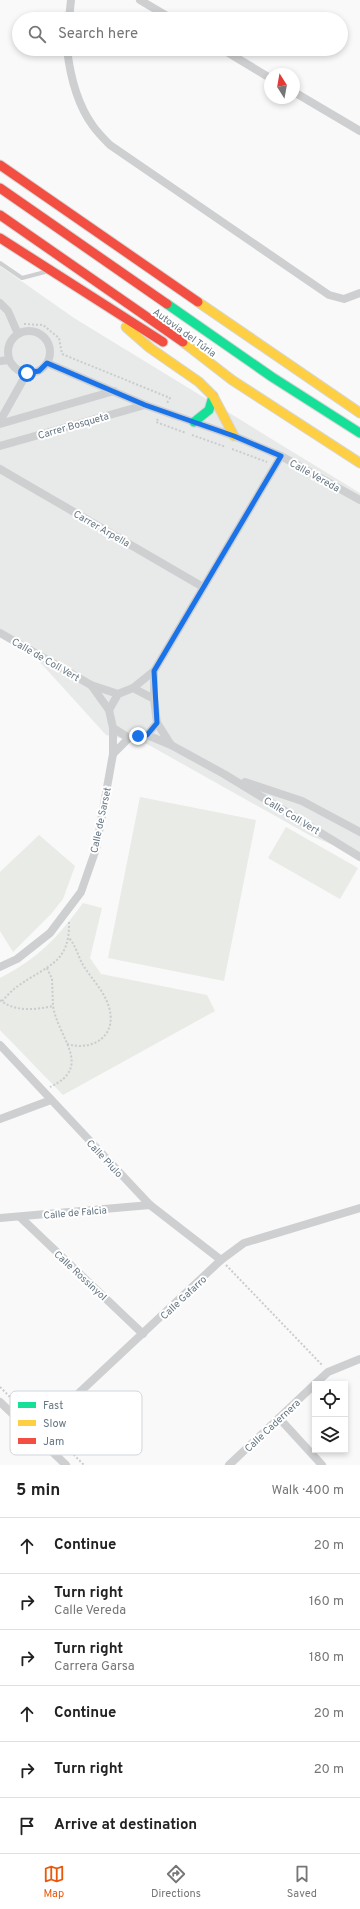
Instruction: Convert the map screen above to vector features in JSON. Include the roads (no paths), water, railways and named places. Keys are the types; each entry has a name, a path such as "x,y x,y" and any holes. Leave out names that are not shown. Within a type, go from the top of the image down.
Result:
{"main road":[{"path":"0,165 360,413"},
{"name":"Autovia del Túria","path":"0,188 272,377 360,433"},
{"name":"Autovia del Túria","path":"0,215 183,342 232,380 360,463"},
{"path":"0,238 173,349"},
{"path":"93,299 150,348 199,382 213,396 234,436"},
{"path":"198,365 232,380"},
{"path":"194,422 209,410 213,396"}],"street":[{"path":"70,12 71,0"},
{"path":"140,0 160,12"},
{"path":"69,56 70,73 79,100 93,126 110,145 329,295 344,299 360,293"},
{"path":"234,56 264,74"},
{"path":"300,96 360,131"},
{"path":"0,303 8,311 18,334"},
{"path":"32,331 44,337 50,349 47,363 39,371 27,373 17,369 10,360 9,345 18,334 32,331"},
{"path":"0,361 10,360"},
{"name":"Calle Vereda","path":"47,363 145,405 234,436 281,456 360,500"},
{"path":"0,423 27,373"},
{"name":"Carrer Bosqueta","path":"0,423 114,392"},
{"name":"Carrer Bosqueta","path":"0,446 145,405"},
{"path":"129,738 113,728 109,710 118,694 133,688 154,671 281,456"},
{"name":"Carrer Arpella","path":"0,469 203,587"},
{"name":"Calle de Coll Vert","path":"0,633 91,685 118,694"},
{"path":"113,754 129,738 147,735 157,723 154,699 154,671"},
{"name":"Calle de Coll Vert","path":"91,685 109,710"},
{"path":"133,688 154,699"},
{"name":"Calle Coll Vert","path":"157,723 171,745"},
{"name":"Calle de Sarset","path":"0,967 17,959 50,934 81,892 96,849 113,754 113,728"},
{"name":"Calle Coll Vert","path":"147,735 171,745 224,774 360,857"},
{"name":"Calle Coll Vert","path":"224,774 258,788 302,801 360,832"},
{"name":"Calle Piulo","path":"0,1045 150,1205 221,1260"},
{"path":"0,1119 51,1100"},
{"name":"Calle de Falcia","path":"0,1218 150,1205"},
{"name":"Calle Gafarro","path":"81,1391 221,1260 244,1243 360,1208"},
{"name":"Calle Rossinyol","path":"20,1217 143,1334"},
{"name":"Calle Cadernera","path":"318,1381 328,1372 360,1359"},
{"name":"Calle Cadernera","path":"229,1465 312,1387"},
{"path":"0,1402 10,1412"},
{"path":"0,1414 10,1413"},
{"path":"279,1418 322,1465"},
{"path":"55,1455 66,1465"}],"lane":[{"path":"0,264 22,278 51,271"}]}
